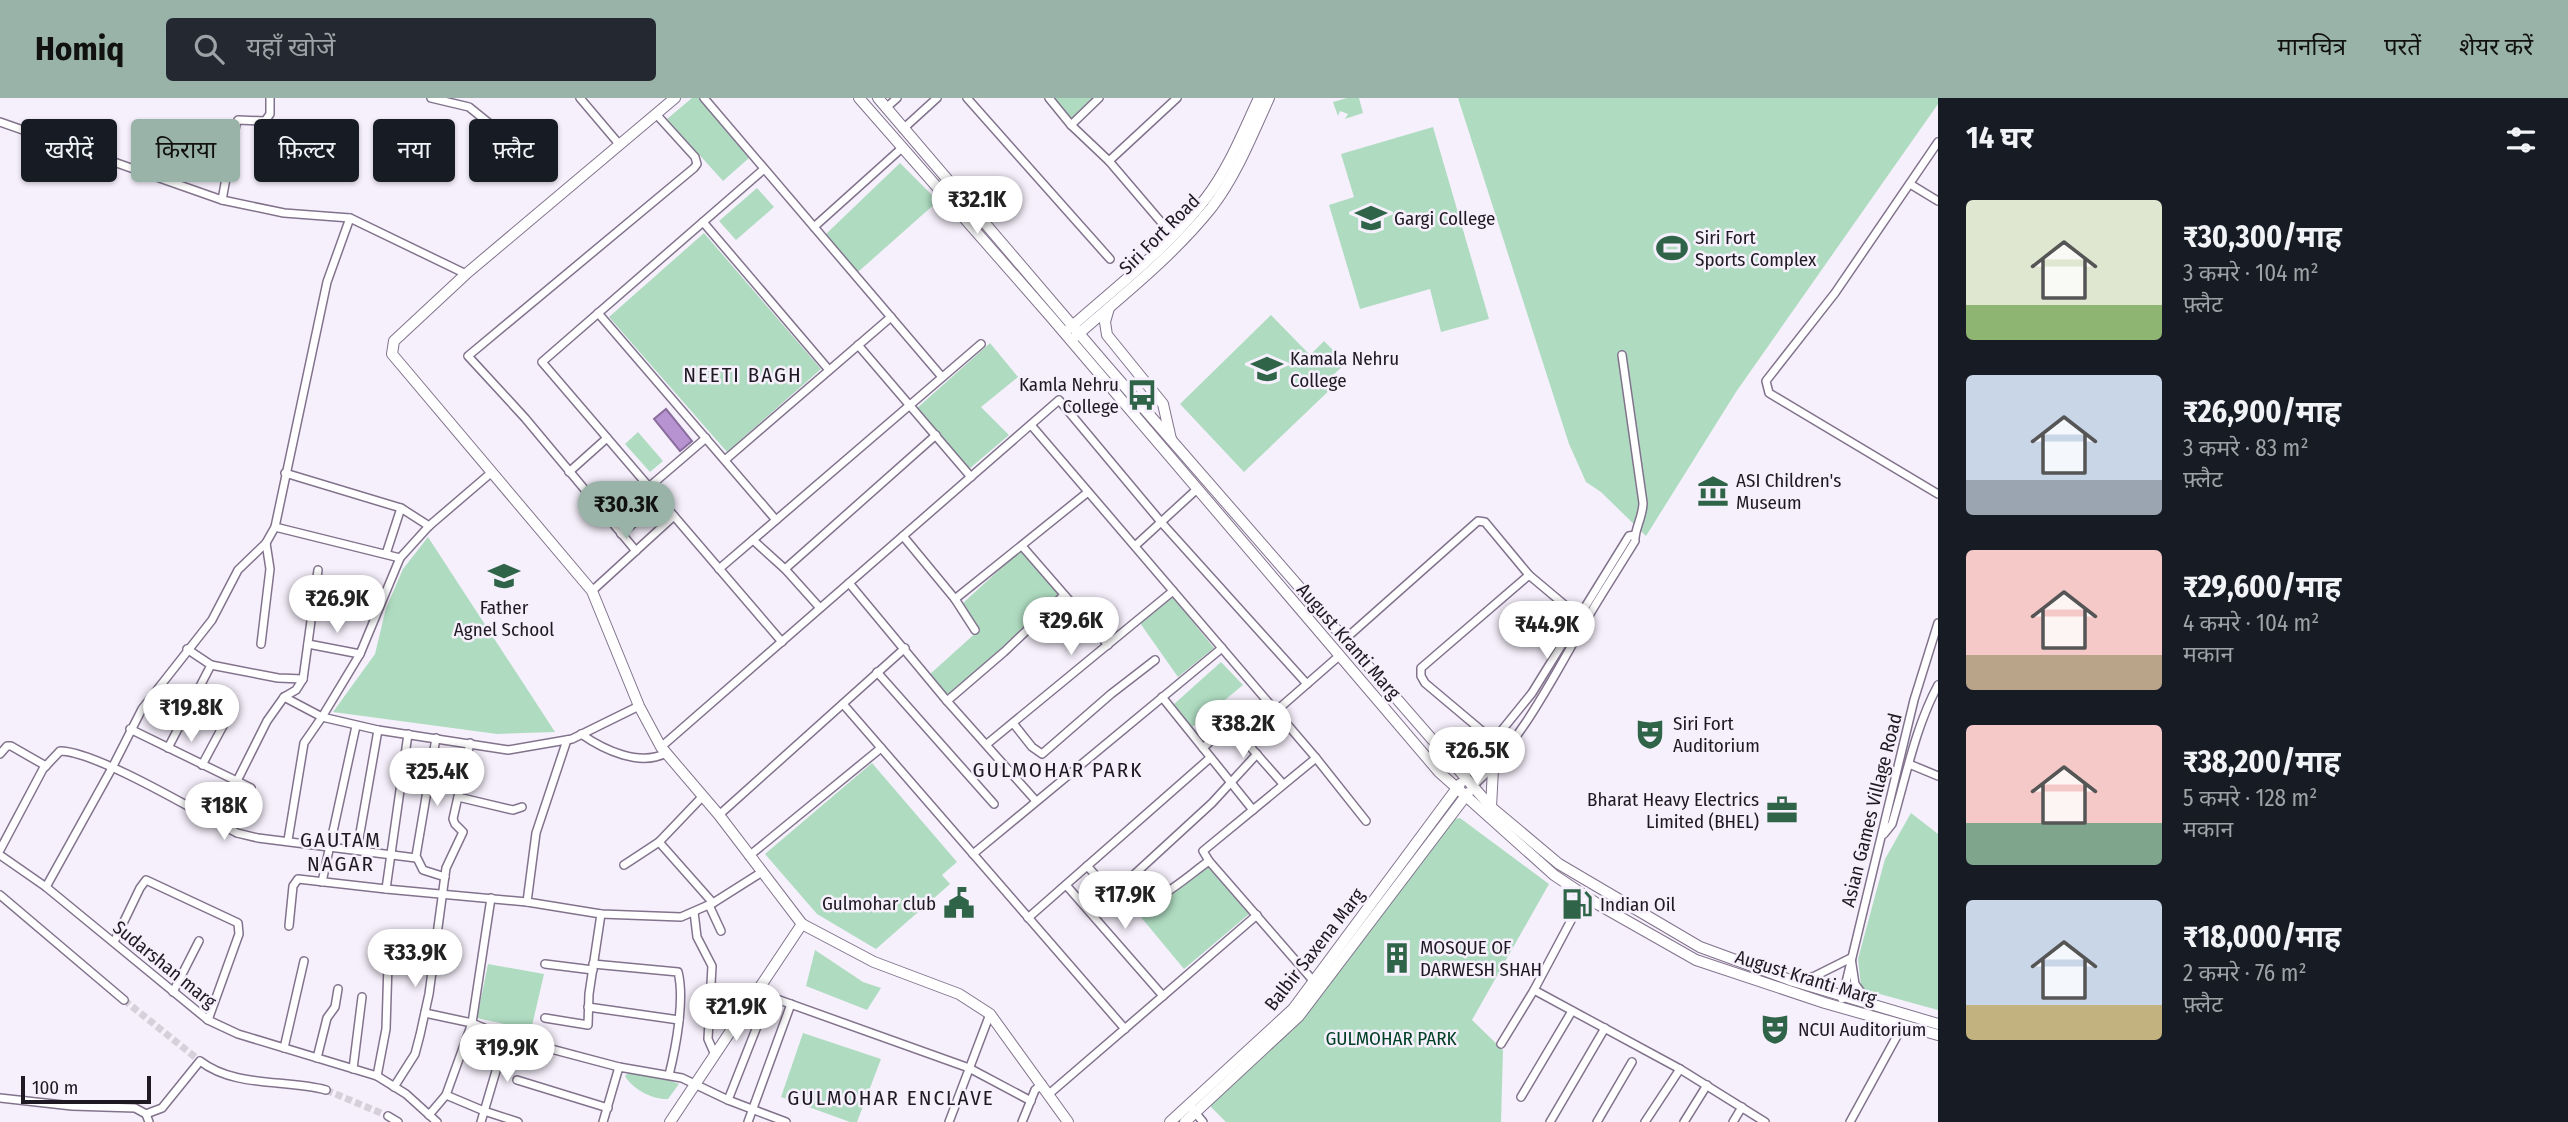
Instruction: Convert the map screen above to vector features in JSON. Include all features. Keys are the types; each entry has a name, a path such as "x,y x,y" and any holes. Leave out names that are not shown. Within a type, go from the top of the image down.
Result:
{"street":[{"path":"222,200 237,120 265,121 270,114 270,98"},
{"path":"431,98 469,107 484,119"},
{"path":"580,98 619,144"},
{"path":"675,98 466,274 394,341 392,354 592,591 639,706 664,750 719,815 802,924 874,962 959,995 990,1014 1068,1122"},
{"path":"704,98 942,376"},
{"name":"August Kranti Marg","path":"859,98 1439,772 1554,875 1584,896 1696,960 1841,1002 1869,1004 1938,1024"},
{"name":"August Kranti Marg","path":"878,98 1491,807 1559,864 1680,937 1841,1002 1938,1035"},
{"path":"886,108 897,98"},
{"path":"903,129 937,98"},
{"path":"967,98 1110,259"},
{"path":"1049,98 1071,125 1109,161 1173,236"},
{"path":"1071,125 1099,98"},
{"path":"1109,161 1177,98"},
{"name":"Siri Fort Road","path":"1067,337 1173,236 1206,198 1231,160 1259,98"},
{"name":"Siri Fort Road","path":"1076,329 1109,307 1179,244 1212,206 1237,168 1269,98"},
{"path":"636,551 468,356 694,168 697,163 695,157 656,114"},
{"path":"0,122 222,200 284,213 350,218 466,274"},
{"path":"1938,142 1835,293 1768,376 1766,387 1769,393 1938,494"},
{"path":"814,227 903,147"},
{"path":"764,169 542,362 782,642"},
{"path":"1910,184 1938,201"},
{"path":"46,887 142,709 212,620 238,570 266,543 275,527 327,282 350,218"},
{"path":"703,222 829,370"},
{"path":"1109,307 1105,322 1107,335 1163,404 1172,441"},
{"path":"598,313 776,520"},
{"path":"725,460 891,317"},
{"path":"719,569 981,344"},
{"path":"858,345 971,477"},
{"path":"1472,788 1493,769 1542,700 1585,622 1635,541 1643,503 1622,355"},
{"path":"581,734 634,758 657,758 820,608 1059,400 1161,522 1307,684"},
{"path":"1031,425 1316,758 1366,821"},
{"path":"785,569 936,435"},
{"path":"569,472 607,438"},
{"path":"649,487 706,438"},
{"path":"288,840 304,743 360,654 400,558 429,526 492,472"},
{"path":"285,473 401,508 429,526"},
{"path":"1135,546 1196,490"},
{"path":"955,599 1088,492"},
{"path":"621,534 660,500"},
{"path":"386,554 401,508"},
{"path":"592,591 674,516"},
{"path":"1344,640 1478,521 1485,522 1529,575 1585,622"},
{"path":"275,527 400,558"},
{"path":"1464,778 1532,693 1629,536 1635,535"},
{"path":"903,536 955,599 975,630"},
{"path":"753,540 785,569 820,608"},
{"path":"261,644 270,569 266,543"},
{"path":"1021,546 1108,645"},
{"path":"237,781 267,721 284,698 296,690 303,680 318,570"},
{"path":"1494,741 1425,683 1421,668 1529,575"},
{"path":"849,583 947,701 1036,801"},
{"path":"987,744 1173,591"},
{"path":"947,701 1064,595"},
{"name":"Asian Games Village Road","path":"1841,1002 1914,700 1938,623"},
{"path":"308,644 360,654"},
{"path":"719,815 905,648"},
{"path":"973,854 1222,648"},
{"path":"187,649 211,665 303,680"},
{"path":"1276,711 1339,656"},
{"path":"1013,723 1032,747 1042,754 1155,660"},
{"path":"168,748 211,665"},
{"path":"877,673 994,804"},
{"path":"1881,836 1892,824 1921,721 1938,684"},
{"path":"1162,697 1253,810"},
{"path":"284,698 322,717 356,726 509,750 567,740 639,706"},
{"path":"843,704 1125,1028"},
{"path":"202,765 231,710"},
{"path":"1203,748 1229,725 1283,784"},
{"path":"323,882 356,726"},
{"path":"131,729 251,788"},
{"path":"357,850 378,730"},
{"path":"386,889 408,734"},
{"path":"436,738 416,858 426,872 445,877"},
{"path":"527,902 536,833 567,740"},
{"path":"394,1087 415,1054 425,1013 445,877 463,832 453,819 470,743"},
{"path":"0,754 6,746 11,746 46,766"},
{"path":"749,856 881,748"},
{"path":"0,853 46,766 60,751 71,751 112,768 237,833 416,858"},
{"path":"1443,752 1485,752"},
{"path":"1114,893 1212,803 1257,754"},
{"path":"1028,918 1210,758"},
{"path":"1316,758 1203,851 1317,985"},
{"path":"1909,764 1938,776"},
{"path":"1491,807 1493,769"},
{"name":"Balbir Saxena Marg","path":"1317,985 1464,778"},
{"name":"Balbir Saxena Marg","path":"1170,1122 1192,1109 1317,985 1472,788"},
{"path":"624,865 659,842 703,796"},
{"path":"458,797 513,810 522,807"},
{"path":"659,842 711,904 721,931"},
{"name":"Sudarshan marg","path":"0,853 46,887 208,1020 238,1034 377,1076 406,1094 437,1122"},
{"path":"1087,866 1122,901 1134,906 1145,905 1159,898 1209,861"},
{"path":"289,926 295,880 298,878 527,902 601,914 681,916 711,904 762,872"},
{"path":"114,942 146,880 238,923 239,934 208,1020"},
{"path":"1066,885 1163,996"},
{"path":"0,895 124,1000"},
{"path":"1501,1044 1534,990 1584,896"},
{"path":"429,1115 446,1095 471,1023 491,898"},
{"path":"694,912 697,937 712,966 708,1039 715,1055"},
{"path":"545,1018 588,1025 601,914"},
{"path":"1049,1094 1257,915"},
{"path":"670,1122 802,924"},
{"path":"173,992 199,941"},
{"path":"1793,981 1815,976 1851,958 1855,984 1869,1004"},
{"path":"284,1048 304,961"},
{"path":"377,1076 386,1029 388,963"},
{"path":"545,964 678,972 679,1020 669,1075"},
{"path":"317,1058 327,1018 335,1007 338,989"},
{"path":"1534,990 1681,1069 1765,1122"},
{"path":"757,992 969,1068 1031,1101"},
{"path":"353,1069 362,996"},
{"path":"728,1100 769,996"},
{"path":"748,1122 791,1004"},
{"path":"589,1007 679,1020"},
{"path":"1521,1097 1572,1011"},
{"path":"425,1013 471,1023 506,1037 619,1067 669,1075 786,1122"},
{"path":"949,1122 990,1014"},
{"path":"1850,1122 1903,1025"},
{"path":"1550,1122 1605,1028"},
{"path":"481,1122 506,1037"},
{"path":"0,1098 72,1106 135,1108 148,1118 162,1108 200,1061 234,1077 326,1090"},
{"path":"1597,1122 1632,1062"},
{"path":"603,1122 619,1067"},
{"path":"1645,1122 1681,1069"},
{"path":"517,1080 608,1108"},
{"path":"1022,1122 1035,1090 1042,1084"},
{"path":"1684,1122 1707,1085"},
{"path":"446,1095 518,1122"},
{"path":"1732,1122 1742,1107"},
{"path":"1192,1109 1203,1122"},
{"name":"Balbir Saxena Marg","path":"1185,1122 1192,1109"},
{"path":"388,1116 398,1122"}],"green space":[{"path":"692,98 699,98 749,158 723,181 667,119"},
{"path":"1053,98 1092,98 1071,119"},
{"path":"1359,98 1363,113 1345,119 1348,114 1340,111 1338,116 1333,102"},
{"name":"Siri Fort Sports Complex","path":"1458,98 1938,98 1938,104 1736,392 1646,536 1601,492 1586,482 1569,444"},
{"path":"1433,127 1489,319 1441,332 1430,289 1360,309 1329,205 1354,197 1341,154"},
{"path":"900,163 938,201 858,272 826,234"},
{"path":"757,188 774,207 736,240 719,221"},
{"path":"704,233 821,369 727,452 609,317"},
{"path":"1271,315 1310,355 1324,341 1346,363 1331,377 1337,383 1244,472 1180,404"},
{"path":"990,343 1018,377 981,407 1009,435 969,469 916,409"},
{"path":"638,432 663,461 650,472 625,444"},
{"path":"428,537 555,732 497,734 333,712 375,654 386,608 403,569"},
{"path":"1021,550 1059,595 947,698 929,675 980,629 963,603"},
{"path":"1172,596 1214,648 1178,677 1140,623"},
{"path":"1221,662 1243,685 1191,728 1173,705"},
{"path":"872,763 957,862 942,875 950,884 876,949 817,914 765,854"},
{"path":"1911,813 1938,834 1938,1010 1865,990 1861,986 1858,959 1885,859"},
{"name":"GULMOHAR PARK","path":"1460,818 1549,884 1472,1020 1503,1050 1501,1122 1226,1122 1211,1107 1210,1101 1310,1006 1454,819"},
{"path":"1207,866 1249,914 1184,969 1140,916"},
{"path":"815,950 863,982 881,988 867,1010 806,986"},
{"path":"488,964 544,974 531,1030 477,1018"},
{"path":"803,1033 881,1059 857,1122 850,1122 781,1097"},
{"path":"634,1067 679,1084 668,1099 650,1096 625,1076"}],"shaded area":[{"path":"666,409 692,441 680,451 654,419"}],"tunnel":[{"path":"124,1000 200,1061"},
{"path":"326,1090 388,1116"}],"place":[{"name":"Gargi College","path":"1371,218"},
{"name":"Siri Fort Sports Complex","path":"1672,248"},
{"name":"Kamala Nehru College","path":"1267,369"},
{"name":"Kamla Nehru College","path":"1142,395"},
{"name":"ASI Children's Museum","path":"1713,491"},
{"name":"Father Agnel School","path":"504,576"},
{"name":"Siri Fort Auditorium","path":"1650,734"},
{"name":"Bharat Heavy Electrics Limited (BHEL)","path":"1782,810"},
{"name":"Gulmohar club","path":"959,903"},
{"name":"Indian Oil","path":"1577,904"},
{"name":"MOSQUE OF DARWESH SHAH","path":"1397,958"},
{"name":"NCUI Auditorium","path":"1775,1029"}],"district":[{"name":"NEETI BAGH","path":"743,375"},
{"name":"GULMOHAR PARK","path":"1058,770"},
{"name":"GAUTAM NAGAR","path":"341,852"},
{"name":"GULMOHAR ENCLAVE","path":"891,1098"}]}
